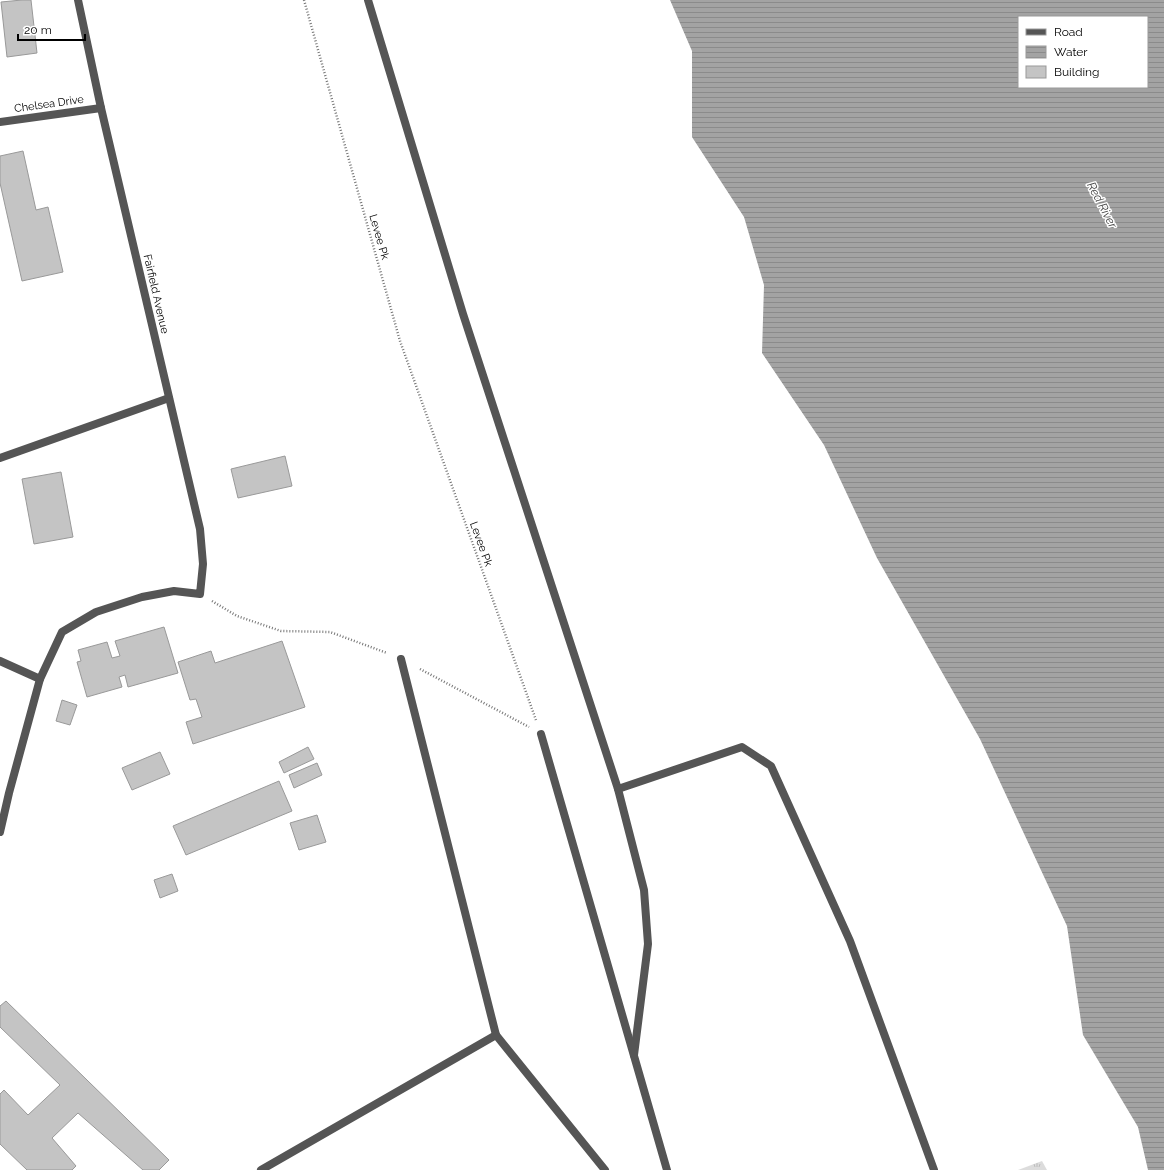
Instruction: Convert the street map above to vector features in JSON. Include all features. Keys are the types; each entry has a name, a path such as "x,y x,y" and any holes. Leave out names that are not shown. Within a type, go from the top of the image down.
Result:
{"street":[{"name":"Fairfield Avenue","path":"78,0 101,108 200,529 203,564 200,594"},
{"path":"368,0 465,321 618,789 644,890 648,944 634,1056"},
{"name":"Chelsea Drive","path":"0,122 101,108"},
{"path":"0,458 169,398"},
{"path":"0,832 40,679 62,632 96,612 142,596 174,591 200,594"},
{"path":"401,658 496,1035 605,1170"},
{"path":"0,661 40,679"},
{"path":"541,734 667,1170"},
{"path":"618,789 742,747 771,766 850,941 934,1170"},
{"path":"261,1170 496,1035"}],"path":[{"name":"Levee Pk","path":"304,0 400,342 541,734"},
{"path":"200,594 237,616 281,631 330,632 401,658 541,734"}],"green space":[{"path":"1042,1161 1047,1170 1018,1170"}],"water":[{"name":"Red River","path":"670,0 1164,0 1164,1170 1148,1170 1138,1127 1083,1035 1067,926 980,739 877,558 824,445 762,353 764,285 744,217 692,137 692,51"}],"building":[{"path":"31,0 37,53 7,57 1,2"},
{"path":"23,151 36,210 48,207 63,272 22,281 0,183 0,156"},
{"path":"285,456 292,486 238,498 231,469"},
{"path":"61,472 73,537 34,544 22,479"},
{"path":"164,627 178,673 128,687 125,675 119,677 122,687 87,697 77,662 81,661 78,650 107,642 112,658 120,656 115,641"},
{"path":"282,641 305,707 193,744 186,722 202,717 196,699 190,700 178,662 211,651 215,663"},
{"path":"62,700 77,705 70,725 56,721"},
{"path":"308,747 314,759 284,773 279,762"},
{"path":"160,752 170,774 132,790 122,768"},
{"path":"317,763 322,775 294,788 289,775"},
{"path":"279,781 292,811 186,855 173,826"},
{"path":"317,815 326,842 299,850 290,823"},
{"path":"172,874 178,891 160,898 154,880"},
{"path":"6,1001 169,1160 159,1170 143,1170 78,1113 52,1138 76,1166 72,1170 27,1170 0,1144 0,1094 4,1090 28,1115 60,1085 0,1027 0,1006"}]}
